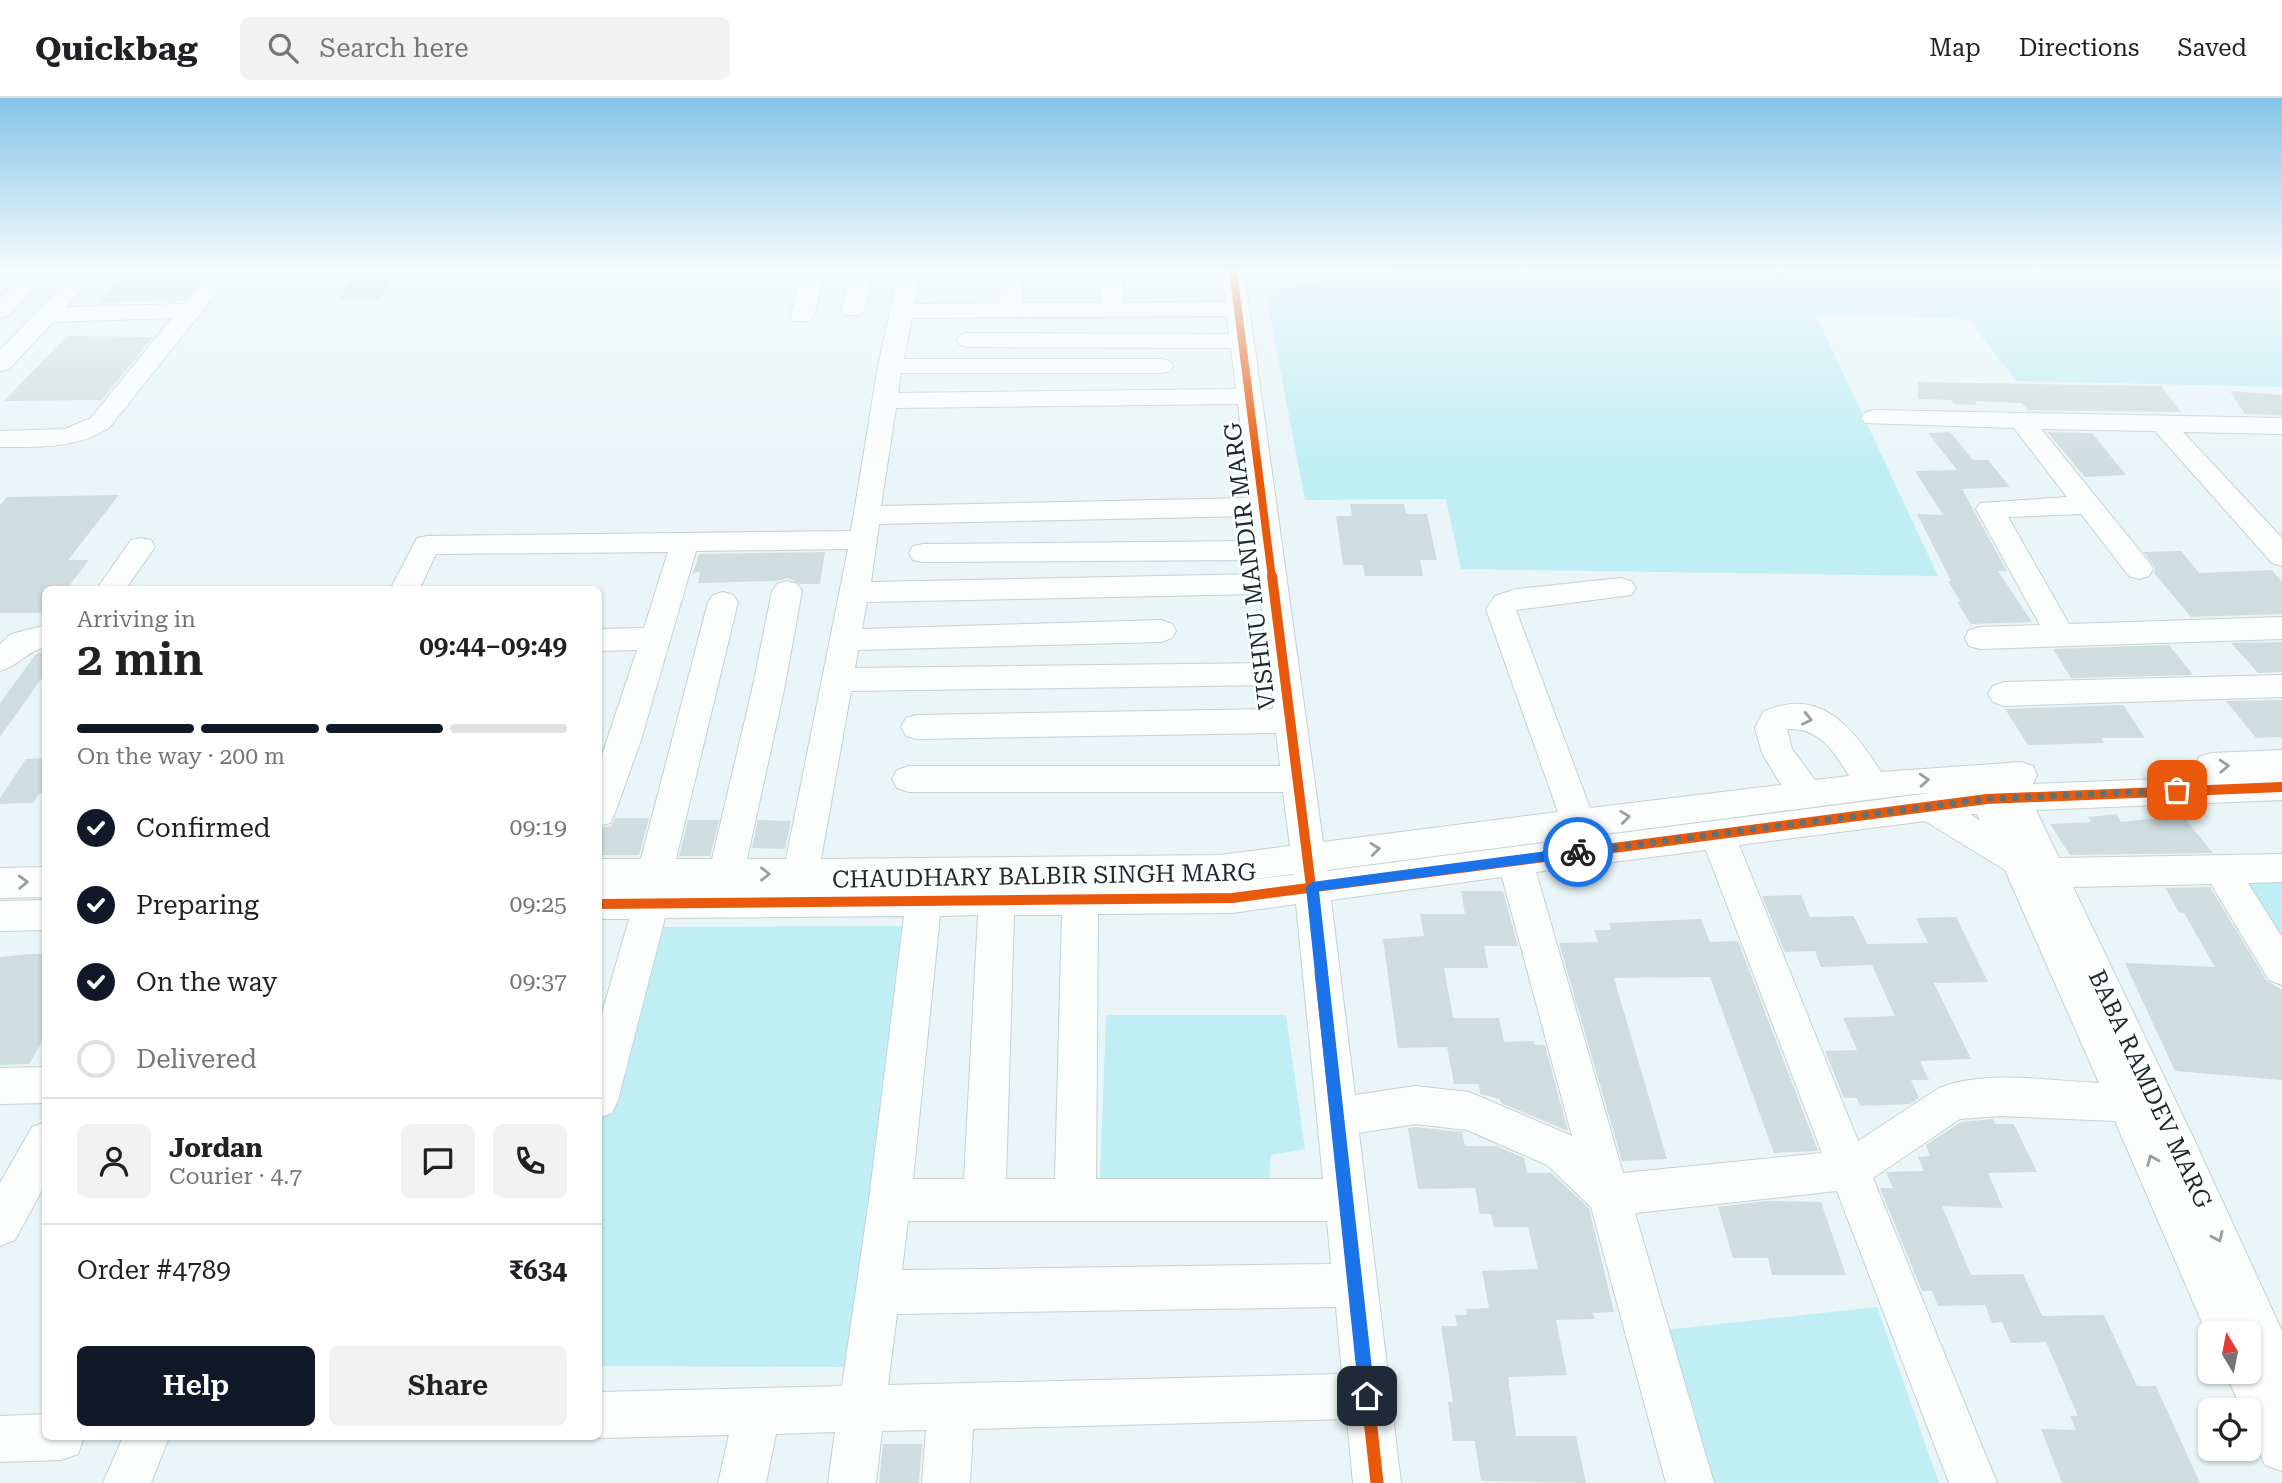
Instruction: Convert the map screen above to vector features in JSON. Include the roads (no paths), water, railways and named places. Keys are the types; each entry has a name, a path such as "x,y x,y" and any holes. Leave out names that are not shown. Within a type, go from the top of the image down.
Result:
{"street":[{"path":"0,364 28,335"},
{"path":"0,439 71,438 87,432 100,423 172,335"},
{"path":"801,874 838,680 896,335"},
{"name":"VISHNU MANDIR MARG","path":"1243,335 1310,872 1377,1483"},
{"path":"968,340 1244,341"},
{"path":"890,366 1161,366"},
{"path":"885,401 1251,396"},
{"path":"1874,418 2282,426"},
{"path":"2021,421 2138,569"},
{"path":"2162,424 2282,556"},
{"path":"2061,636 1990,509 2088,505"},
{"path":"406,586 427,545 685,542 865,527 1264,507"},
{"path":"602,792 612,741 657,639 685,542"},
{"path":"113,586 141,547"},
{"path":"923,553 1269,550"},
{"path":"853,592 1273,584"},
{"path":"1579,823 1501,609 1505,603 1516,599 1621,588"},
{"path":"726,874 768,690 787,591"},
{"path":"602,1085 723,602"},
{"path":"1980,638 2282,628"},
{"path":"845,640 1161,631"},
{"path":"602,640 657,639"},
{"path":"838,680 1284,674"},
{"path":"2004,694 2282,686"},
{"path":"1806,794 1772,740 1772,727 1776,721 1785,717 1810,718 1832,729 1872,786"},
{"path":"917,727 1290,721"},
{"name":"CHAUDHARY BALBIR SINGH MARG","path":"602,903 653,888 726,874 1220,869 1310,872 1515,861 1932,807 1995,787 2282,763"},
{"path":"909,779 1298,779"},
{"name":"CHAUDHARY BALBIR SINGH MARG","path":"602,875 653,888 924,900 1232,898 1310,872 1579,823 1872,786 2282,787"},
{"name":"BABA RAMDEV MARG","path":"1995,787 2178,1149 2282,1382"},
{"path":"1932,807 2034,867 2221,870 2282,868"},
{"path":"1717,834 1973,1483"},
{"path":"1515,861 1690,1483"},
{"name":"BABA RAMDEV MARG","path":"2034,867 2126,1104 2224,1321"},
{"path":"2221,870 2282,969"},
{"path":"0,883 42,882"},
{"path":"984,1200 997,899"},
{"path":"1080,899 1075,1193 1081,1200"},
{"path":"852,1483 890,1200 924,900"},
{"path":"0,916 42,915"},
{"path":"0,1086 42,1085"},
{"path":"1337,1116 1415,1105 1469,1111 1561,1151 1609,1195 1850,1170 1953,1101 2000,1097 2126,1104"},
{"path":"0,1225 42,1148"},
{"path":"890,1200 1346,1200"},
{"path":"877,1292 1355,1285"},
{"path":"2253,1384 2282,1448"},
{"path":"602,1415 1367,1396"},
{"path":"946,1483 951,1407"},
{"path":"742,1483 757,1411"},
{"path":"0,1439 42,1438"},
{"path":"127,1483 145,1440"}]}
